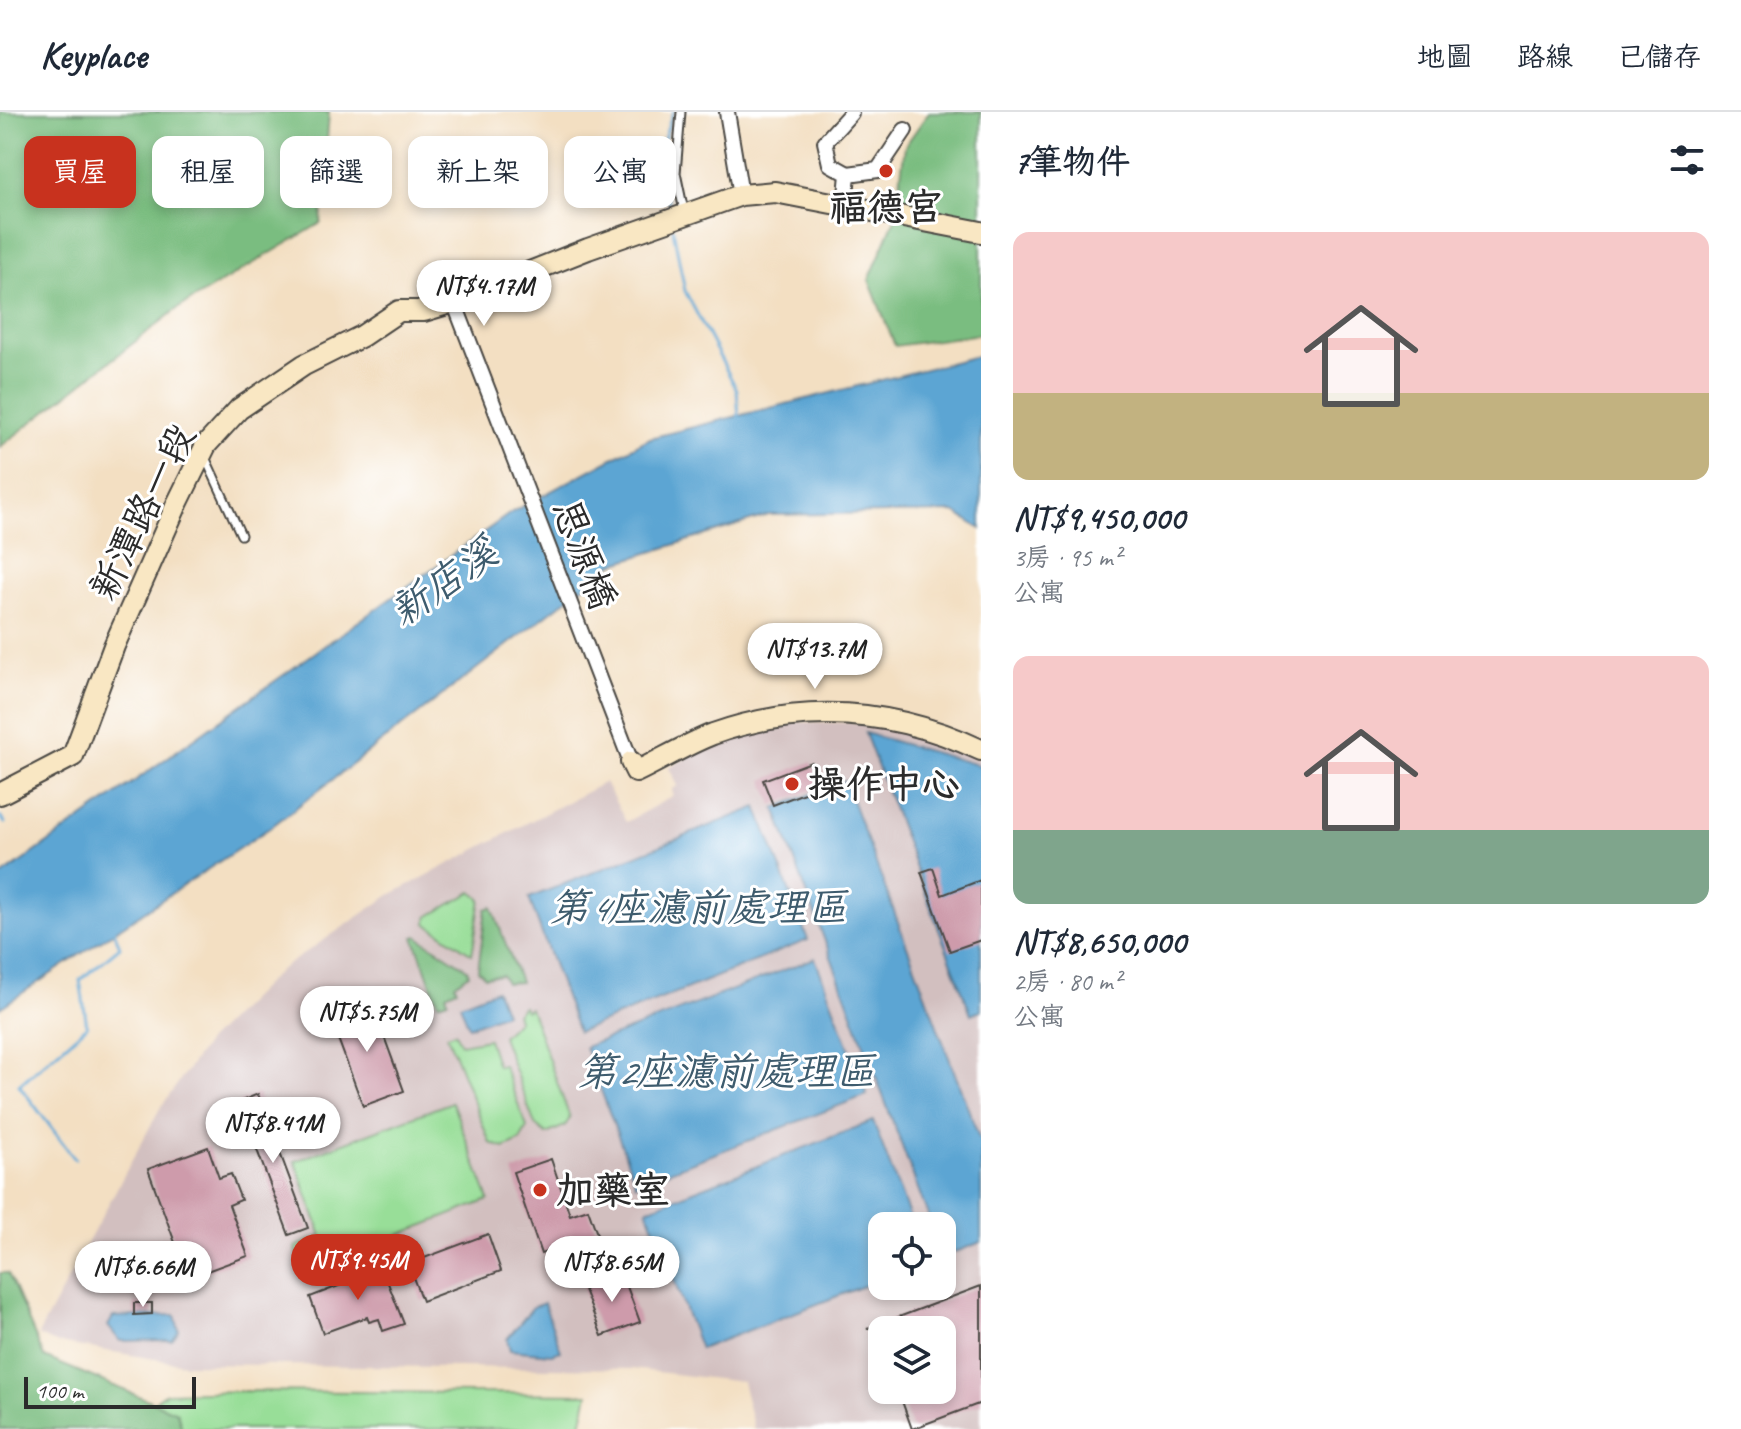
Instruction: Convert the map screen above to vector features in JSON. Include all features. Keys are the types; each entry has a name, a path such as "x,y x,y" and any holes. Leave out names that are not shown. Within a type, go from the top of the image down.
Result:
{"street":[{"path":"727,112 741,195"},
{"path":"851,113 825,142 830,164 848,174 878,170 905,130"},
{"path":"845,206 848,174"},
{"name":"新潭路一段","path":"0,794 73,756 119,634 203,453 239,409 304,365 362,336 399,311 424,311 454,302 741,195 775,192 981,232"},
{"name":"思源橋","path":"454,302 631,762"},
{"path":"631,762 636,772 711,735 802,713 882,718 940,731 981,750"}],"lane":[{"path":"676,217 681,112"},
{"path":"203,453 241,535"}],"shaded area":[{"path":"792,722 872,723 921,736 981,759 981,1429 754,1429 742,1382 631,1369 185,1364 53,1342 38,1335 159,1110 207,1042 280,970 390,895 605,782 626,822 673,796 672,789 678,786 669,768 712,743"}],"green space":[{"path":"0,112 329,112 327,136 280,136 280,208 322,208 321,223 177,309 0,447"},
{"path":"929,112 981,112 981,334 895,346 869,280 895,219 905,146"},
{"path":"472,892 481,899 472,954 426,923 428,917"},
{"path":"492,907 520,982 506,983 502,975 485,977 478,970 486,909"},
{"path":"417,936 467,969 469,974 455,984 457,989 446,994 448,1000 438,1003 414,937"},
{"path":"523,1006 525,1010 530,1008 570,1118 565,1126 546,1134 535,1125 502,1036 518,1020 516,1013"},
{"path":"455,1032 461,1044 488,1039 497,1066 503,1065 527,1127 520,1141 504,1148 490,1143 447,1035"},
{"path":"452,1102 489,1200 316,1267 300,1263 295,1247 322,1236 295,1161"},
{"path":"0,1273 8,1273 44,1357 177,1412 182,1429 0,1429"},
{"path":"166,1393 588,1394 580,1429 119,1429"}],"water":[{"name":"新店溪","path":"981,355 981,529 954,512 769,515 613,564 271,827 0,1008 0,877 512,512 650,438"},
{"path":"865,733 981,766 981,1010 971,1014"},
{"path":"845,781 981,1143 981,1242 956,1252 956,1212 927,1212 775,808"},
{"name":"第4座濾前處理區","path":"757,807 808,940 578,1032 529,898"},
{"name":"第2座濾前處理區","path":"815,958 867,1095 636,1184 585,1047"},
{"path":"496,990 505,1013 469,1027 460,1004"},
{"path":"873,1121 908,1212 868,1212 868,1284 700,1349 647,1209"},
{"path":"544,1303 561,1351 551,1354 510,1350 507,1339 533,1307"},
{"path":"175,1315 179,1331 172,1340 120,1341 108,1326 113,1317"}],"building":[{"name":"操作中心","path":"811,762 820,787 773,805 763,780"},
{"path":"933,868 942,895 981,880 981,940 950,951 921,872"},
{"path":"371,1001 404,1091 363,1106 330,1017"},
{"path":"258,1094 308,1228 289,1235 239,1102"},
{"path":"208,1147 219,1178 231,1174 241,1200 229,1205 248,1256 188,1278 148,1169"},
{"name":"加藥室","path":"551,1159 570,1215 588,1209 597,1234 541,1254 513,1172"},
{"path":"488,1234 501,1271 422,1301 408,1264"},
{"path":"381,1265 404,1324 383,1331 379,1319 369,1322 367,1317 323,1333 310,1297 354,1280 353,1275"},
{"path":"622,1273 640,1322 602,1336 583,1287"},
{"path":"981,1286 981,1403 912,1429 903,1404 956,1404 956,1316 901,1316 944,1300 956,1300 956,1295"},
{"path":"134,1303 152,1303 152,1314 134,1315"}],"waterway":[{"path":"670,213 660,151 673,112"},
{"path":"673,229 685,291 737,390 739,419"},
{"path":"0,817 5,823"},
{"path":"75,1159 19,1085 87,1026 80,980 120,947 113,928"}],"place":[{"name":"福德宮","path":"886,171"},
{"name":"操作中心","path":"792,784"},
{"name":"加藥室","path":"540,1190"}]}
